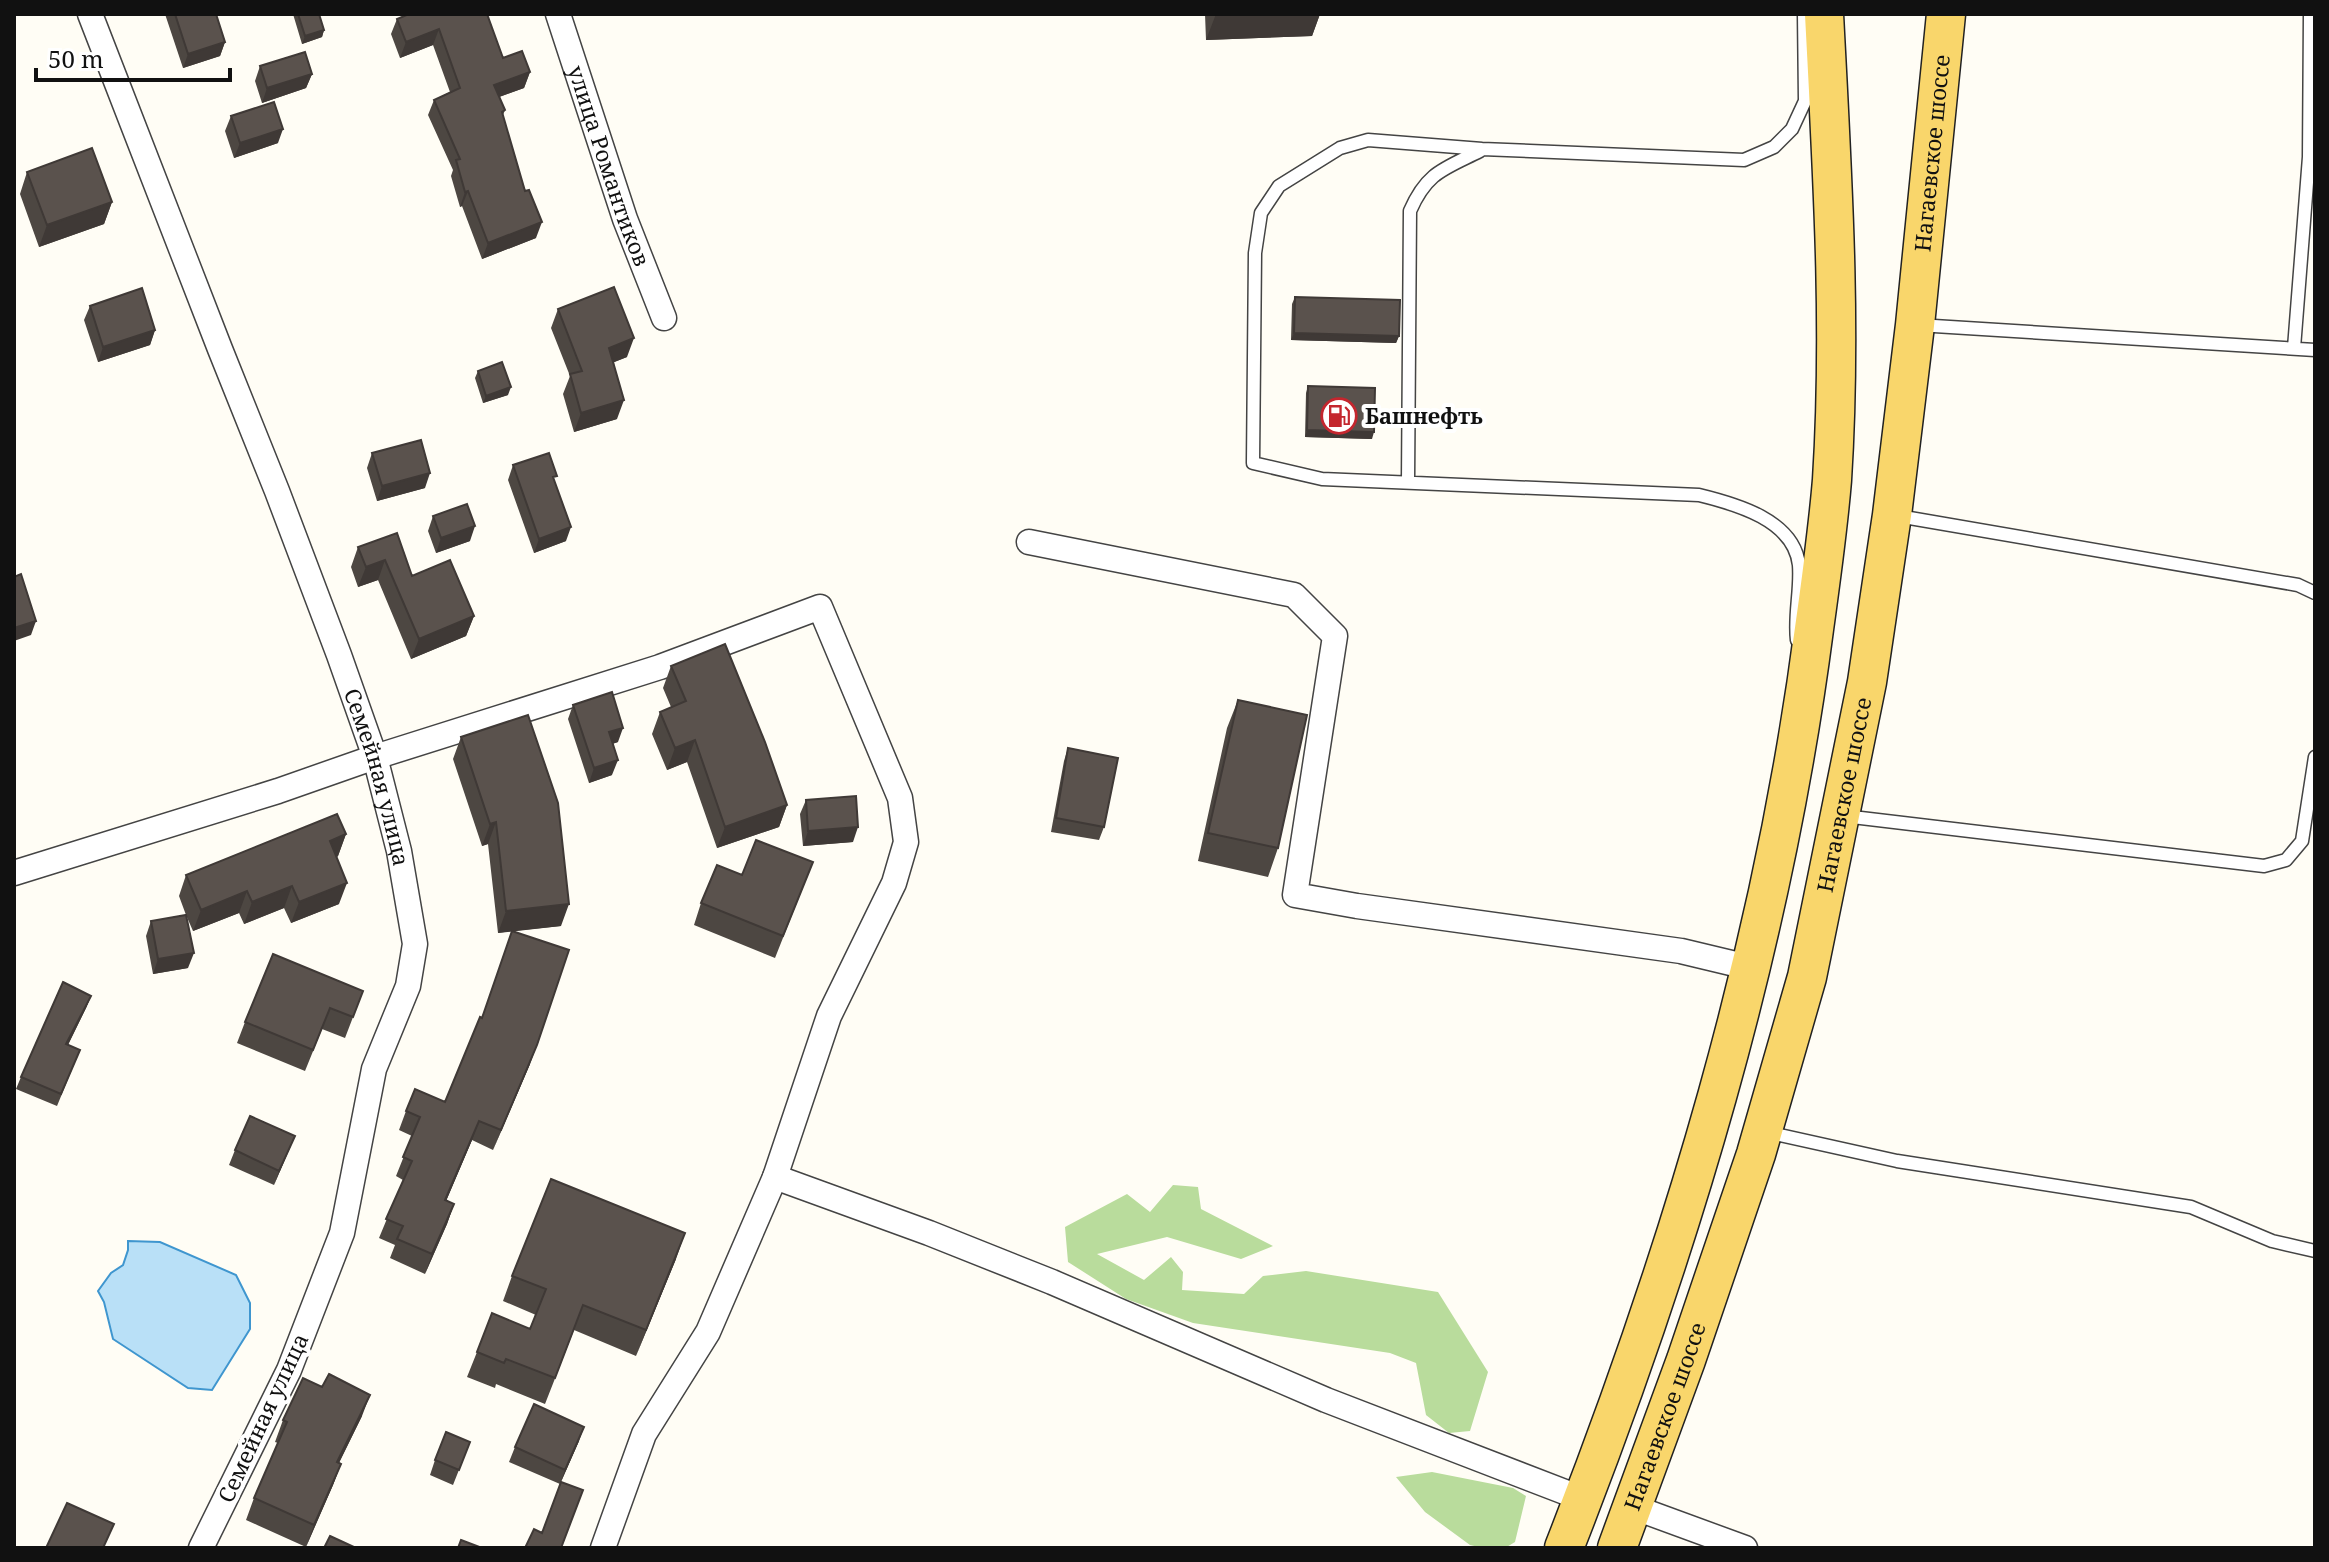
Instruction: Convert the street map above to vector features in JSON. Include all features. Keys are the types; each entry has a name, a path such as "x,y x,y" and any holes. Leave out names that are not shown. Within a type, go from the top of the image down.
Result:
{"main road":[{"path":"1564,1548 1641,1338 1707,1136 1752,968 1786,815 1803,713 1826,534 1836,409 1837,306 1824,14"},
{"name":"Нагаевское шоссе","path":"1617,1548 1686,1360 1762,1131 1807,977 1867,682 1892,515 1915,325 1946,14"}],"street":[{"name":"Семейная улица","path":"90,14 277,491 375,757 399,851 415,944 408,986 374,1069 342,1233 289,1370 201,1548"},
{"name":"улица Романтиков","path":"558,14 625,219 664,318"},
{"path":"1029,542 1294,595 1335,636 1295,895 1681,951 1752,968"},
{"path":"14,873 660,667 820,607 900,798 906,842 894,883 829,1016 775,1177 708,1332 644,1434 603,1548"},
{"path":"775,1177 1052,1282 1326,1400 1583,1499"},
{"path":"1633,1507 1745,1548"}],"lane":[{"path":"1803,713 1795,624 1799,564 1789,541 1768,519 1738,504 1699,495 1322,479 1253,463 1255,253 1261,213 1279,186 1340,148 1368,140 1482,149 1744,160 1774,147 1792,129 1805,101 1804,14"},
{"path":"2294,348 2309,157 2310,14"},
{"path":"1408,482 1410,211 1416,196 1433,174 1482,149"},
{"path":"1915,325 2315,350"},
{"path":"1892,515 2298,585 2315,593"},
{"path":"1841,816 2264,866 2286,860 2302,841 2315,757"},
{"path":"1762,1131 1897,1161 2191,1207 2272,1241 2315,1251"}],"green space":[{"path":"1173,1185 1198,1187 1201,1209 1273,1246 1241,1259 1167,1237 1097,1254 1144,1280 1171,1257 1183,1272 1182,1290 1244,1294 1263,1276 1306,1271 1438,1292 1488,1372 1470,1431 1449,1433 1426,1415 1416,1363 1390,1353 1193,1323 1126,1299 1068,1262 1065,1227 1127,1194 1150,1212"},
{"path":"1432,1472 1513,1488 1526,1496 1515,1542 1505,1548 1470,1545 1425,1512 1396,1477"}],"water":[{"path":"128,1241 160,1242 236,1275 250,1303 250,1329 212,1390 188,1388 113,1339 104,1302 98,1291 111,1273 123,1265"}],"building":[{"path":"175,14 216,14 225,42 188,54"},
{"path":"298,14 319,14 324,30 305,36"},
{"path":"409,14 487,14 503,58 522,51 530,72 494,85 505,110 502,112 525,191 529,190 542,222 488,243 468,191 465,192 456,160 460,159 434,100 460,88 439,29 406,42 397,19"},
{"path":"305,52 312,74 267,88 260,66"},
{"path":"274,102 283,129 240,143 231,116"},
{"path":"92,148 112,202 47,225 27,172"},
{"path":"614,287 634,338 609,348 624,400 581,413 570,374 582,371 558,309"},
{"path":"142,288 155,330 103,347 90,306"},
{"path":"1295,297 1400,300 1399,336 1294,333"},
{"path":"502,362 511,387 486,396 478,371"},
{"name":"Башнефть","path":"1308,386 1375,388 1374,432 1307,430"},
{"path":"421,440 430,473 382,486 372,453"},
{"path":"549,453 557,476 553,477 571,527 539,539 513,465"},
{"path":"467,504 475,526 441,538 433,516"},
{"path":"397,533 412,576 450,560 474,616 419,639 385,560 366,567 358,547"},
{"path":"21,574 36,621 14,628 14,577"},
{"path":"725,644 787,805 725,827 695,740 675,748 660,712 686,701 671,666"},
{"path":"612,692 623,728 609,732 618,760 594,768 573,705"},
{"path":"1238,700 1307,715 1278,848 1208,833"},
{"path":"528,715 558,803 569,904 506,911 496,822 490,824 461,737"},
{"path":"1068,748 1118,758 1104,827 1056,818"},
{"path":"856,796 858,827 808,831 806,800"},
{"path":"337,814 346,834 330,841 347,883 299,902 292,886 252,902 247,891 201,910 186,875"},
{"path":"756,840 813,862 783,936 701,903 717,865 742,875"},
{"path":"186,915 194,953 158,959 151,921"},
{"path":"512,931 569,950 537,1045 501,1130 479,1121 445,1200 454,1204 432,1254 397,1239 403,1226 386,1219 412,1161 403,1157 420,1117 406,1111 415,1089 445,1102 482,1018"},
{"path":"273,954 363,991 353,1017 330,1008 313,1050 245,1022"},
{"path":"63,982 91,996 66,1044 80,1050 61,1094 21,1077"},
{"path":"250,1116 295,1136 279,1171 235,1150"},
{"path":"551,1179 685,1233 646,1330 583,1305 555,1378 506,1359 504,1363 477,1352 492,1313 530,1329 546,1289 512,1276"},
{"path":"329,1374 370,1395 337,1462 341,1464 314,1525 254,1498 287,1422 283,1420 303,1378 322,1387"},
{"path":"534,1404 584,1427 565,1470 515,1447"},
{"path":"446,1432 470,1442 459,1470 435,1460"},
{"path":"561,1482 583,1490 561,1548 525,1548 534,1529 542,1533"},
{"path":"67,1503 114,1524 103,1548 46,1548"},
{"path":"330,1536 356,1548 324,1548"},
{"path":"461,1540 482,1548 458,1548"}],"place":[{"name":"Башнефть","path":"1339,416"}]}
